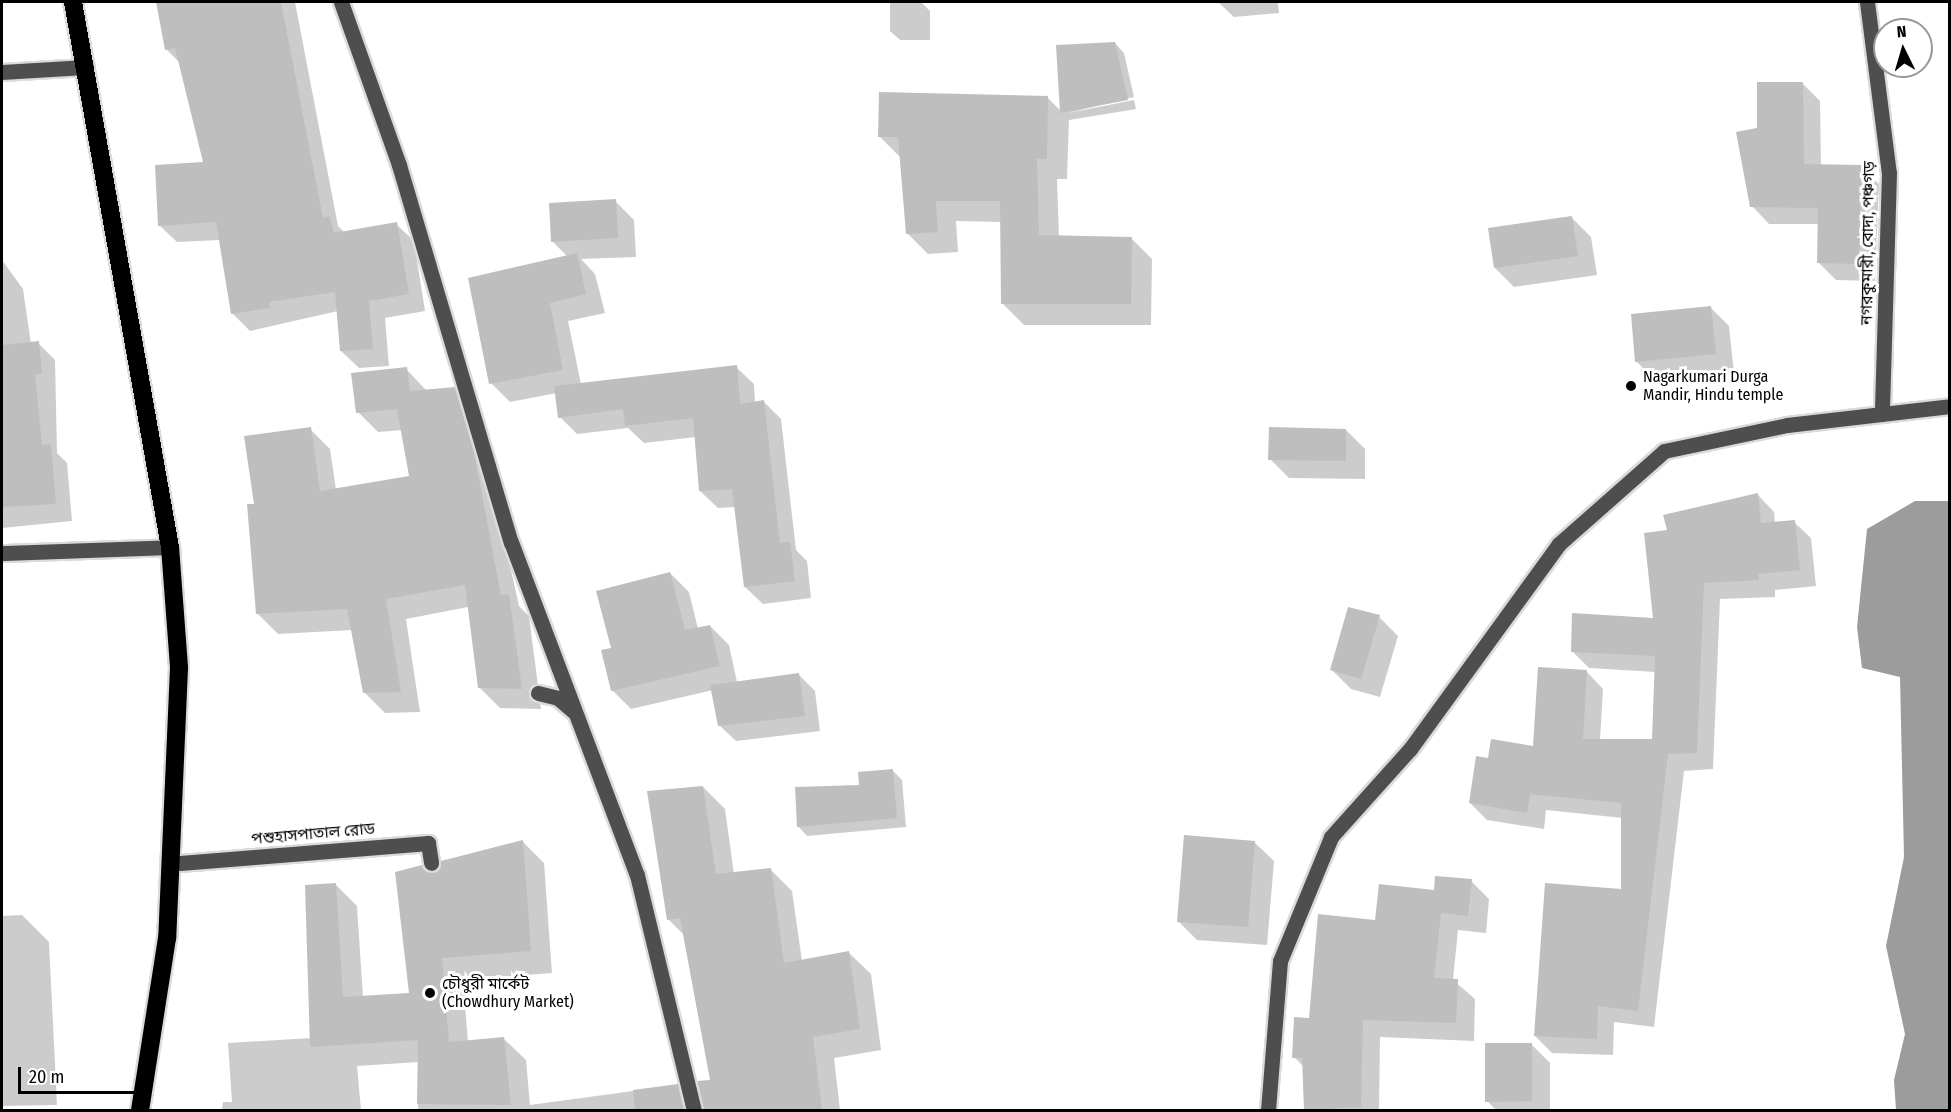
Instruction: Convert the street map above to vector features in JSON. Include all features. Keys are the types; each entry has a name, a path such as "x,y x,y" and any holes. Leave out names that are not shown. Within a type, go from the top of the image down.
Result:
{"highway":[{"path":"73,2 170,547 179,724 167,938 140,1110"}],"street":[{"path":"341,2 399,165 511,542 637,875 694,1110"},
{"name":"নগরকুমারী, বোদা, পঞ্চগড়","path":"1867,2 1889,173 1882,414"},
{"path":"2,72 86,67"},
{"path":"1268,1110 1280,961 1331,837 1410,749 1559,544 1664,451 1787,425 1950,406"},
{"path":"2,553 170,547"},
{"path":"538,693 558,698 575,714"},
{"name":"পশুহাসপাতাল রোড","path":"180,863 428,843 431,863"}],"shaded area":[{"path":"1915,501 1949,501 1949,1110 1896,1110 1894,1080 1905,1034 1886,946 1904,857 1900,677 1862,668 1857,627 1867,529"}],"building":[{"path":"156,2 281,2 323,218 330,216 334,233 397,222 409,294 369,301 373,349 340,351 335,292 269,302 270,308 231,314 216,222 158,226 155,165 203,162 175,48 165,50"},
{"path":"1115,42 1128,100 1060,113 1056,45"},
{"path":"1757,82 1803,82 1804,164 1862,165 1859,264 1817,263 1818,208 1750,207 1736,132 1757,128"},
{"path":"879,92 1048,96 1047,159 1037,159 1039,235 1132,237 1131,304 1001,304 1000,201 936,201 938,232 906,234 898,137 878,137"},
{"path":"616,199 618,238 551,242 549,203"},
{"path":"1572,216 1578,256 1494,268 1488,228"},
{"path":"577,253 586,294 550,303 563,370 489,384 468,278"},
{"path":"1711,306 1716,354 1635,362 1631,314"},
{"path":"39,341 42,374 35,374 42,445 51,444 56,504 2,507 2,345"},
{"path":"737,365 740,404 764,400 780,543 790,542 795,581 744,587 732,489 699,491 693,418 625,426 623,409 558,418 554,386"},
{"path":"407,367 410,391 455,387 473,447 501,595 509,594 522,689 478,688 465,585 386,599 401,692 363,693 347,609 256,614 247,504 254,504 244,436 311,427 320,491 409,476 397,409 356,413 351,373"},
{"path":"1269,427 1346,429 1346,461 1268,460"},
{"path":"1758,493 1761,523 1795,520 1800,570 1758,574 1759,580 1704,583 1697,753 1668,754 1638,1011 1598,1006 1597,1039 1534,1036 1545,883 1621,889 1621,803 1530,794 1527,813 1469,803 1476,756 1488,758 1491,739 1533,746 1538,667 1587,670 1583,739 1652,739 1655,656 1571,652 1572,613 1653,618 1644,533 1667,530 1663,515"},
{"path":"670,572 685,630 710,625 720,666 611,691 601,650 611,648 596,591"},
{"path":"1348,607 1380,615 1361,679 1330,670"},
{"path":"799,673 805,716 718,726 710,685"},
{"path":"893,769 897,818 797,827 795,787 859,785 858,772"},
{"path":"703,786 716,874 771,868 784,963 849,951 860,1029 813,1037 822,1110 703,1110 697,1081 710,1080 680,918 667,920 647,791"},
{"path":"1184,835 1255,841 1248,927 1177,922"},
{"path":"523,840 531,951 442,958 449,1042 504,1037 511,1105 417,1104 418,1040 310,1047 305,885 336,883 343,997 409,993 395,872 422,865 433,872 441,861"},
{"path":"1435,876 1472,879 1468,916 1441,913 1434,978 1458,979 1456,1023 1363,1020 1361,1107 1304,1110 1302,1058 1292,1058 1294,1017 1309,1018 1318,914 1375,920 1379,884 1434,890"},
{"path":"1485,1043 1532,1043 1532,1101 1485,1102"},
{"path":"678,1084 684,1110 635,1110 633,1090"}],"place":[{"name":"Nagarkumari Durga Mandir, Hindu temple","path":"1631,386"},
{"name":"চৌধুরী মার্কেট (Chowdhury Market)","path":"430,993"}]}
